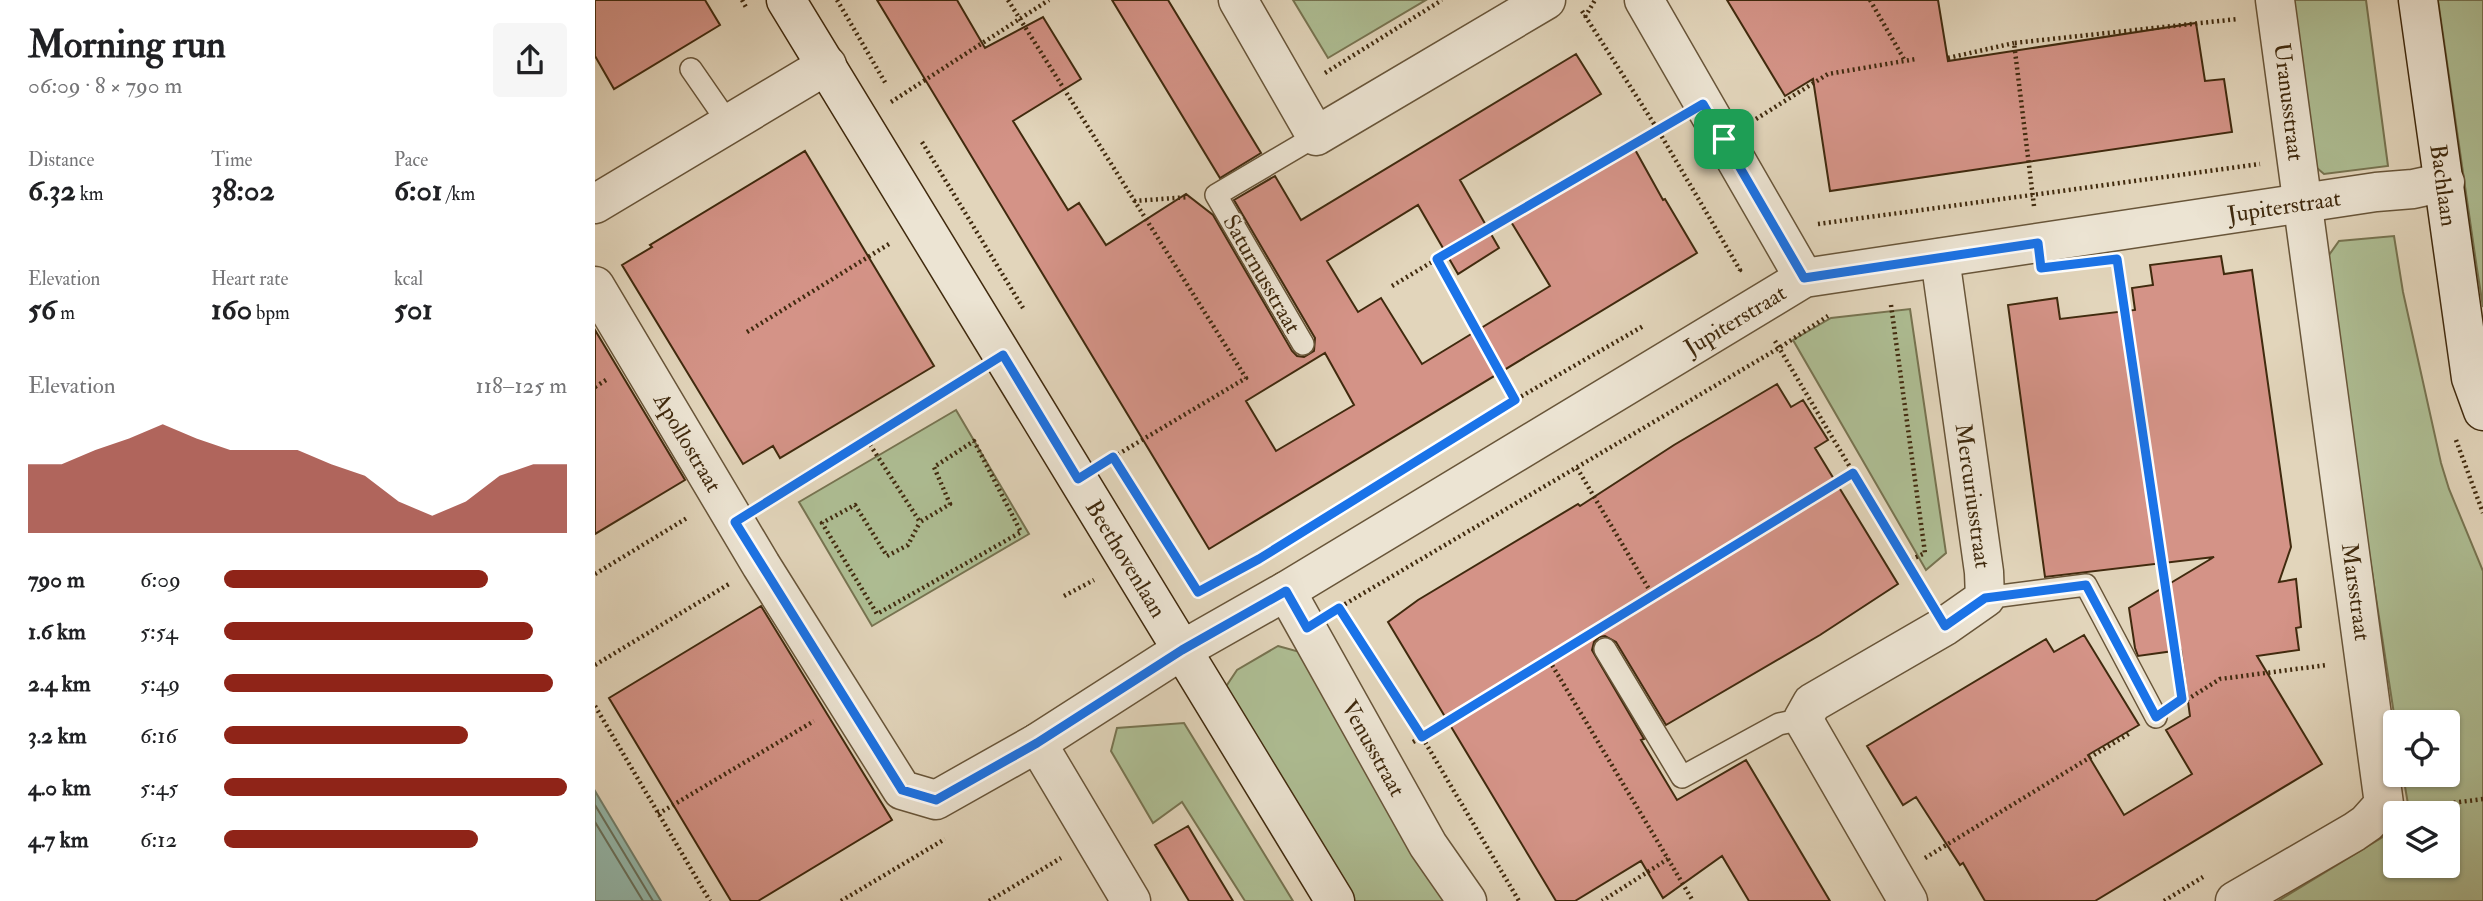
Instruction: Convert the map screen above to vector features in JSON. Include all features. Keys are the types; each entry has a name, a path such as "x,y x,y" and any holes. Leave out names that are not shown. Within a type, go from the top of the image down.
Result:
{"street":[{"name":"Beethovenlaan","path":"786,0 1335,901"},
{"path":"1238,0 1316,136"},
{"path":"1644,0 1804,278"},
{"name":"Bachlaan","path":"2418,0 2471,378 2483,411"},
{"name":"Saturnusstraat","path":"1316,136 1563,4"},
{"name":"Uranusstraat","path":"2276,5 2289,206"},
{"path":"595,204 827,65"},
{"name":"Jupiterstraat","path":"1182,650 1286,591 1804,278 2445,182"},
{"name":"Marsstraat","path":"2235,901 2354,832 2384,804 2289,206"},
{"name":"Mercuriusstraat","path":"1803,719 1812,704 1945,626 1985,598 1984,572 1940,258"},
{"name":"Apollostraat","path":"595,286 761,565 902,790 936,800 1037,743 1182,650"},
{"name":"Venusstraat","path":"1286,591 1428,845 1467,901"},
{"path":"1803,719 1901,889"},
{"path":"1037,743 1131,901"}],"lane":[{"path":"691,69 729,124"},
{"name":"Saturnusstraat","path":"1303,344 1216,195 1316,136"},
{"path":"1985,598 2086,585 2156,717"},
{"path":"1605,649 1682,777 1779,724 1803,719"}],"path":[{"path":"837,0 902,111"},
{"path":"1008,0 1246,378 1078,479"},
{"path":"861,121 1049,0"},
{"path":"1326,72 1441,0"},
{"path":"1585,17 1595,0"},
{"path":"1870,0 1905,61"},
{"path":"1563,4 1585,17 1658,130 1740,270 1728,277"},
{"path":"1948,58 2014,43 2246,18 2276,5"},
{"path":"2014,43 2038,243"},
{"path":"1724,139 1828,74 1916,59"},
{"path":"1392,286 1703,104"},
{"path":"917,134 1024,310"},
{"path":"1784,244 1817,225 2270,163 2289,206"},
{"path":"1134,201 1216,195"},
{"path":"747,332 923,223"},
{"path":"2113,232 2182,699"},
{"path":"1437,259 1537,439"},
{"path":"1886,266 1925,553 1906,562"},
{"path":"1878,308 1891,306"},
{"path":"1755,307 1945,626"},
{"path":"1307,628 1779,348 1825,316 1838,314"},
{"path":"1305,530 1515,400 1645,325"},
{"path":"595,574 867,440 1003,355"},
{"path":"867,440 920,522"},
{"path":"974,441 1021,532 877,614 822,523 855,505 887,556 908,545 920,522 950,504 935,467 974,441"},
{"path":"1106,446 1120,469"},
{"path":"1577,468 1653,596"},
{"path":"1607,624 1853,473"},
{"path":"1135,491 1198,592"},
{"path":"595,665 761,565"},
{"path":"1160,613 1210,586"},
{"path":"1382,761 1584,639"},
{"path":"1369,655 1422,737 1519,901"},
{"path":"1549,660 1693,901"},
{"path":"1901,889 2182,699 2188,699 2220,679 2329,664 2331,677"},
{"path":"658,814 846,702"},
{"path":"595,705 709,901"},
{"path":"2460,802 2483,799"},
{"path":"841,901 954,833"},
{"path":"989,901 1064,856"},
{"path":"1602,901 1668,859"}],"green space":[{"path":"1293,0 1426,0 1328,58"},
{"path":"2291,0 2366,0 2388,166 2324,174 2310,162"},
{"path":"2438,0 2483,0 2483,307 2477,269"},
{"path":"2394,236 2403,292 2441,463 2483,571 2483,901 2278,901 2383,837 2383,878 2460,878 2460,801 2407,801 2405,787 2460,787 2460,710 2393,710 2324,262 2339,241"},
{"path":"1910,309 1946,553 1926,570 1793,340 1831,318"},
{"path":"956,410 1029,534 872,626 799,502"},
{"path":"1278,646 1300,652 1455,901 1354,901 1225,688 1237,670"},
{"path":"1184,723 1293,901 1245,901 1182,802 1153,823 1111,751 1117,728"}],"water":[{"path":"595,791 661,901 595,901"}],"building":[{"path":"595,0 705,0 720,25 614,89 595,56"},
{"path":"877,0 957,0 985,48 1043,17 1081,79 1013,121 1068,210 1079,203 1106,245 1186,194 1213,215 1297,356 1304,357 1314,351 1315,338 1234,200 1275,176 1301,220 1576,54 1601,94 1460,180 1499,248 1458,274 1418,205 1327,261 1358,312 1381,298 1422,364 1550,286 1510,220 1633,146 1697,253 1209,549","holes":["1325,353 1354,405 1276,451 1246,401"]},
{"path":"1112,0 1168,0 1261,153 1220,178"},
{"path":"1727,0 1938,0 1948,61 2196,23 2205,81 2224,79 2232,132 1830,191 1813,79 1785,96"},
{"path":"805,151 934,366 780,458 773,446 743,464 622,265 652,247 650,245"},
{"path":"2221,256 2224,274 2252,270 2291,547 2279,582 2296,579 2301,627 2296,628 2299,650 2257,656 2322,764 2095,901 1985,901 1963,863 1960,865 1916,797 1903,805 1867,746 2046,639 2054,652 2084,635 2139,725 2088,755 2124,815 2192,774 2166,730 2190,716 2181,650 2138,656 2129,608 2214,557 2045,577 2008,305 2057,298 2060,319 2135,310 2132,288 2153,285 2150,265"},
{"path":"595,330 685,480 595,534"},
{"path":"1777,384 1791,407 1803,400 1828,440 1815,448 1898,584 1820,635 1666,725 1616,642 1605,636 1599,637 1592,650 1677,800 1746,760 1830,901 1749,901 1722,856 1663,898 1641,861 1575,901 1556,901 1388,622 1418,600 1578,504 1580,506 1674,445"},
{"path":"761,606 892,820 758,901 731,901 609,698"},
{"path":"1188,826 1233,901 1189,901 1155,845"}],"route":[{"path":"1703,104 1724,139 1804,278 2038,243 2041,268 2117,259 2182,699 2156,717 2086,585 1985,598 1945,626 1853,473 1422,737 1339,608 1307,628 1286,591 1182,650 1037,743 936,800 902,790 735,522 1003,355 1078,479 1113,457 1198,592 1259,559 1515,400 1437,259 1703,104"}]}
